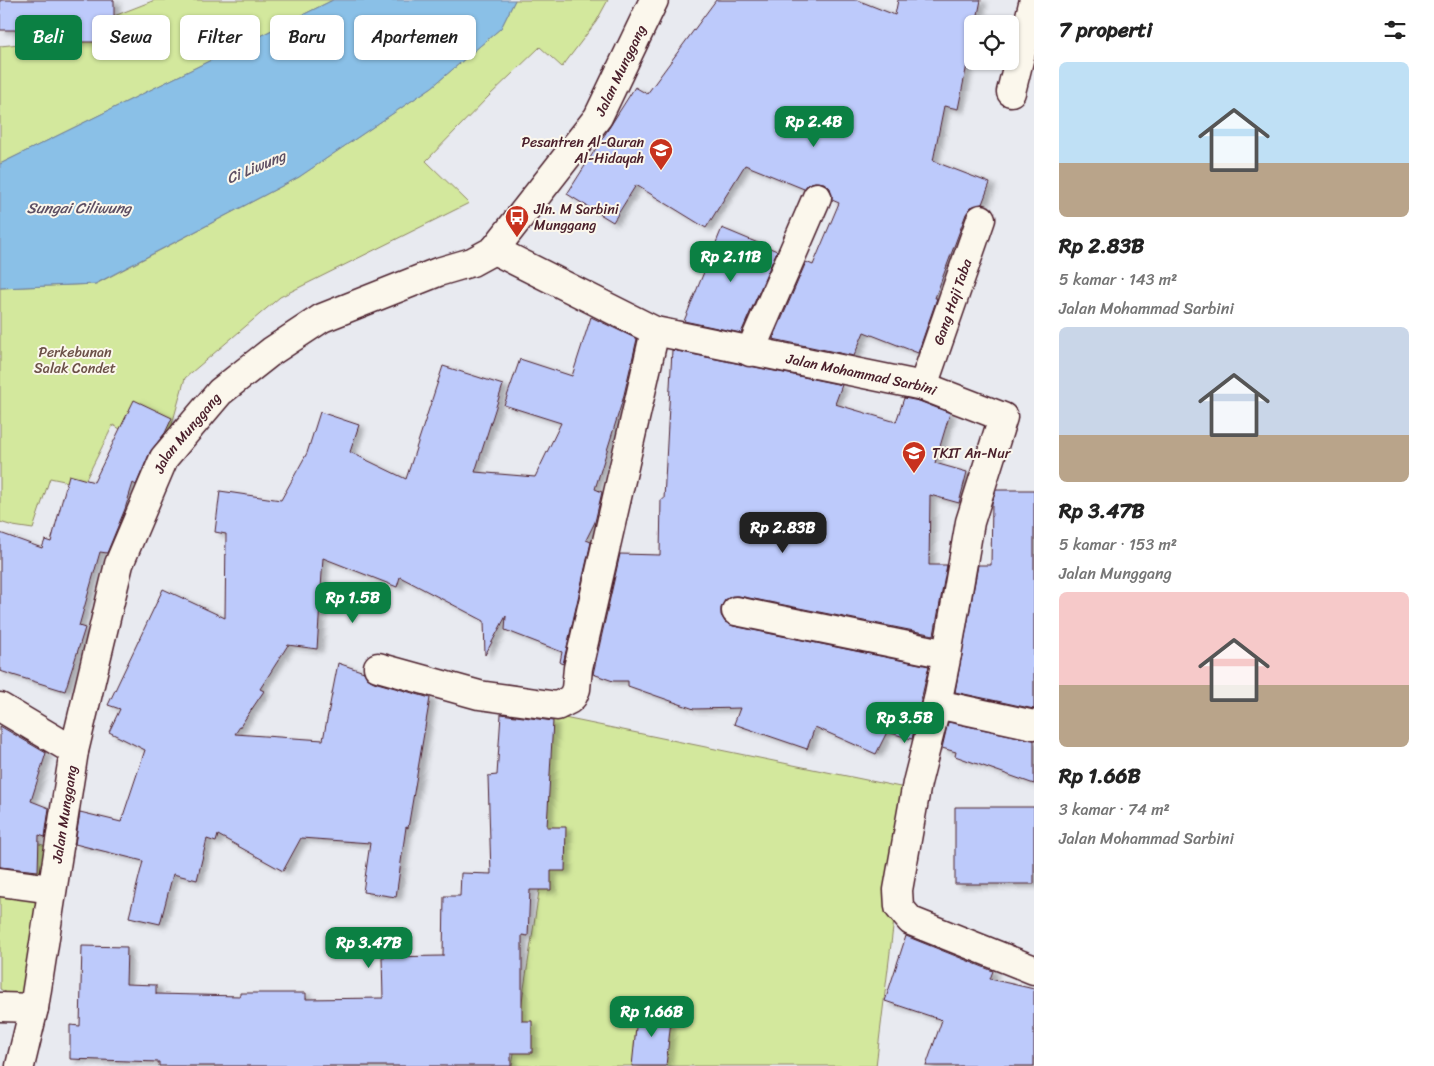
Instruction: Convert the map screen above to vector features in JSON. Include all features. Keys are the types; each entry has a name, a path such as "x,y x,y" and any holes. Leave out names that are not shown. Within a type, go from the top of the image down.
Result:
{"street":[{"name":"Jalan Munggang","path":"20,1066 34,1008 74,751 119,564 164,458 220,392 272,351 322,318 438,272 472,262 494,250 598,118 654,0"},
{"path":"1011,92 1034,0"},
{"path":"750,352 818,197"},
{"name":"Gang Haji Taba","path":"923,386 981,219"},
{"name":"Jalan Mohammad Sarbini","path":"494,250 655,331 923,386 1002,417 970,522 947,654 937,704 917,783 898,890 899,907 907,918 920,926 944,933 1034,970"},
{"path":"378,667 479,696 556,706 573,696 655,331"},
{"path":"736,612 947,654"},
{"path":"937,704 1034,725"},
{"path":"0,707 74,751"},
{"path":"0,882 52,889"},
{"path":"0,1007 34,1008"}],"green space":[{"path":"155,0 333,0 303,15 270,15 270,31 260,36 260,15 180,15 180,60 211,60 0,164 0,46 15,44 15,60 82,60 82,29 92,25 92,60 170,60 170,15 117,15"},
{"name":"Perkebunan Salak Condet","path":"515,0 608,0 596,22 562,67 540,47 426,161 469,203 280,297 185,378 164,453 113,425 83,485 50,478 33,529 0,522 0,288 96,284 299,177 432,87 464,60 476,60 476,49 501,28"},
{"path":"540,713 910,789 876,1066 512,1066 547,840 515,832"},
{"path":"0,825 36,843 53,848 31,1006 0,989"}],"water":[{"name":"Sungai Ciliwung","path":"333,0 515,0 501,28 476,49 476,15 354,15 354,60 464,60 432,87 299,177 95,284 0,288 0,164 211,60 260,60 260,36 270,31 270,60 344,60 344,15 303,15"}],"building":[{"path":"0,0 114,0 114,15 92,15 92,42 82,42 82,15 15,15 15,30 0,30"},
{"path":"716,0 857,0 895,15 898,0 981,0 978,15 964,15 964,70 966,70 958,109 944,106 933,161 990,183 982,204 971,207 966,214 935,298 937,298 918,353 864,332 854,356 773,339 806,262 813,265 839,203 832,200 830,188 824,183 815,182 808,184 804,189 745,165 706,228 636,185 613,222 567,194 635,87 647,94"},
{"path":"722,228 777,251 741,333 684,321"},
{"path":"591,317 637,339 623,399 595,489 602,492 595,522 586,540 591,542 563,664 560,662 562,652 505,630 506,616 485,655 484,621 400,577 397,587 323,558 317,649 288,645 260,689 264,691 235,734 323,740 338,663 364,672 367,678 374,682 430,698 408,828 406,827 396,897 363,892 370,843 301,838 283,871 218,835 216,842 207,839 197,880 173,874 160,924 129,917 143,861 75,844 80,812 121,822 145,750 109,732 120,709 108,705 163,589 225,618 226,534 215,532 220,491 281,500 307,453 320,412 359,425 350,452 406,479 443,366 503,385 475,472 535,477 561,423 504,405 520,359 572,376"},
{"path":"672,350 842,385 835,404 896,422 904,398 919,401 950,413 935,463 967,472 959,503 930,495 929,565 947,565 934,635 739,596 732,596 725,600 721,608 721,615 725,622 733,626 929,666 912,739 887,732 876,754 815,727 807,749 734,724 740,708 694,709 628,686 628,681 613,681 593,674 620,554 660,555 661,499 664,499"},
{"path":"134,400 172,418 165,433 150,452 136,485 133,483 125,509 107,553 100,552 79,626 85,628 65,691 0,671 0,533 42,548 45,540 51,542 69,475 94,482"},
{"path":"996,490 1034,490 1034,709 955,692 978,565 991,565 992,503"},
{"path":"501,714 553,721 547,827 566,827 565,871 551,871 551,890 530,890 528,936 522,935 522,1021 532,1021 532,1053 511,1053 511,1066 159,1066 159,1062 70,1059 70,1025 80,1026 82,946 127,947 126,984 156,985 156,994 240,996 240,993 306,993 306,999 383,998 382,957 443,956 444,896 460,896 461,873 491,874 488,776 497,775"},
{"path":"948,722 1034,740 1034,784 955,756 956,752 942,748"},
{"path":"0,726 46,753 31,801 49,808 45,837 39,835 38,871 0,867"},
{"path":"955,807 1034,807 1034,884 955,884"},
{"path":"906,936 993,971 990,979 1034,989 1034,1066 926,1066 942,1020 885,1001"},
{"path":"638,1008 672,1011 666,1066 632,1066"}],"place":[{"name":"Pesantren Al-Quran Al-Hidayah","path":"661,171"},
{"name":"Jln. M Sarbini Munggang","path":"517,238"},
{"name":"TKIT An-Nur","path":"914,474"}],"water label":[{"name":"Ci Liwung","path":"256,167"}]}
